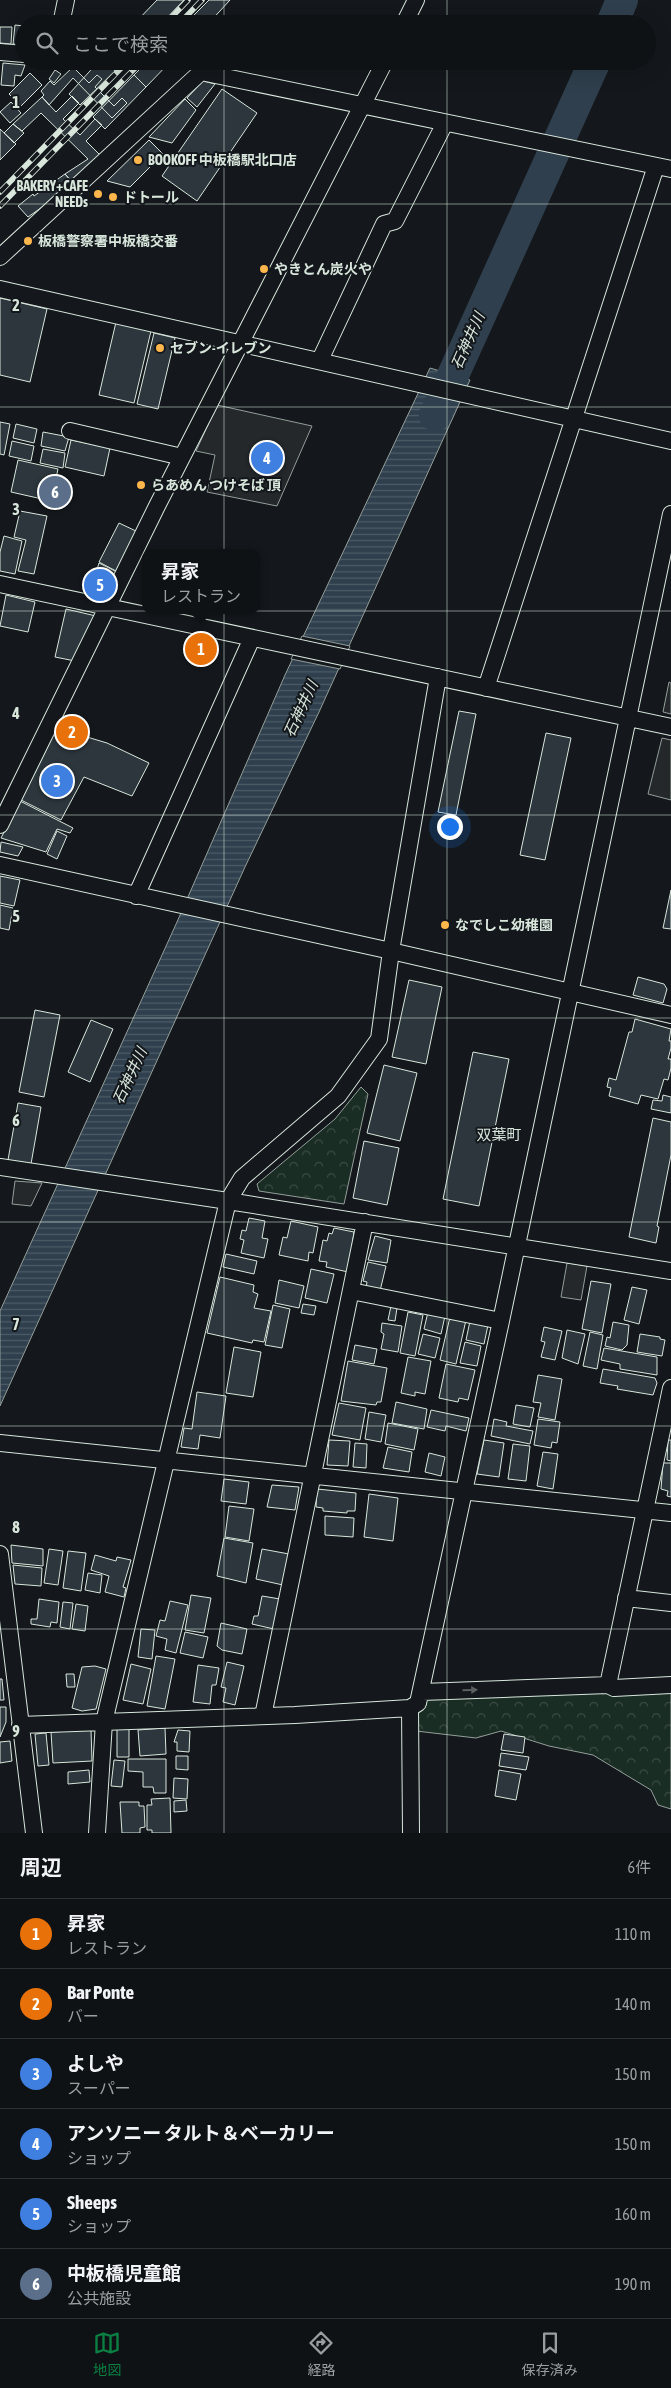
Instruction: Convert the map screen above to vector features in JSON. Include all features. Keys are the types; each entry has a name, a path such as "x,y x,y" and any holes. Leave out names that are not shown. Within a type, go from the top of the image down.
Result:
{"street":[{"path":"63,15 66,0"},
{"path":"408,15 416,0"},
{"path":"0,52 15,53"},
{"path":"0,825 182,457 243,342 314,198 380,70"},
{"path":"0,257 202,72 664,168 575,418 486,688"},
{"path":"320,360 384,224 395,221 445,123"},
{"path":"0,288 671,440"},
{"path":"70,431 182,457"},
{"path":"20,1725 263,1716 410,1708 418,1703 422,1692 501,1321 671,514"},
{"path":"0,584 142,614"},
{"path":"143,614 671,726"},
{"path":"136,896 252,638"},
{"path":"97,1833 104,1722 228,1201 242,1178 338,1096 380,1039 392,951 438,676"},
{"path":"0,865 177,906 392,951 671,1015"},
{"path":"0,1167 365,1222 671,1271"},
{"path":"263,1716 365,1222"},
{"path":"351,1291 501,1321"},
{"path":"608,1685 671,1388"},
{"path":"0,1443 671,1513"},
{"path":"0,1554 34,1833"},
{"path":"626,1598 671,1602"},
{"path":"422,1692 608,1685 614,1688 671,1685"},
{"path":"410,1708 411,1833"}],"green space":[{"path":"361,1087 368,1094 344,1204 259,1191 257,1184 335,1119"},
{"path":"671,1688 671,1809 658,1805 651,1790 593,1755 549,1746 501,1731 476,1738 416,1731 418,1710 426,1699"}],"shaded area":[{"path":"217,405 312,426 277,506 207,492 215,455 196,451"},
{"path":"669,682 671,683 671,714 663,712"},
{"path":"662,738 671,740 671,800 648,794"},
{"path":"15,1181 42,1183 31,1206 12,1204"},
{"path":"567,1263 587,1266 581,1300 561,1297"}],"water":[{"path":"430,368 470,380 319,712 245,867 0,1406 0,1311 177,922 285,675"}],"pier":[{"path":"302,636 350,646 340,669 291,659"}],"building":[{"path":"157,0 184,0 170,15 143,15"},
{"path":"209,0 230,0 216,15 194,15"},
{"path":"15,25 15,44 13,44"},
{"path":"0,27 12,27 11,44 0,43"},
{"path":"3,63 15,64 15,70 23,70 21,76 15,75 14,86 1,85"},
{"path":"55,70 61,74 54,83 49,79"},
{"path":"70,70 76,70 89,83 97,75 102,79 95,87 114,106 122,98 127,103 112,118 73,78 49,105 42,97 44,95 41,91 50,81 54,85"},
{"path":"91,70 115,71 80,105 69,94"},
{"path":"139,70 162,70 146,87 134,75"},
{"path":"30,73 42,85 21,106 9,94"},
{"path":"134,75 146,87 105,129 93,117"},
{"path":"203,81 215,84 197,107 187,98"},
{"path":"222,89 257,113 197,201 162,176"},
{"path":"72,96 79,103 63,119 80,135 95,119 102,125 86,141 103,158 72,182 65,174 88,159 41,113 22,131 13,124 42,97 56,112"},
{"path":"185,99 196,110 172,143 149,137"},
{"path":"11,102 21,113 10,123 0,112"},
{"path":"13,124 24,133 14,143 4,133"},
{"path":"0,129 16,144 0,160"},
{"path":"149,140 163,154 130,187 107,181"},
{"path":"65,174 72,182 68,189 28,217 18,206 33,194 34,196"},
{"path":"0,298 47,309 30,382 0,375"},
{"path":"116,322 151,331 134,403 99,395"},
{"path":"154,333 175,338 158,409 137,404"},
{"path":"0,422 10,424 4,455 0,454"},
{"path":"16,424 37,429 34,443 13,438"},
{"path":"43,432 69,437 65,451 41,446"},
{"path":"71,440 110,448 104,476 65,467"},
{"path":"12,441 34,446 31,461 9,456"},
{"path":"43,449 65,453 63,468 40,463"},
{"path":"18,460 58,469 51,501 11,492"},
{"path":"20,511 47,516 34,574 18,571 26,540 14,537"},
{"path":"119,523 138,532 118,572 99,562"},
{"path":"4,536 22,541 15,574 0,571 0,552"},
{"path":"99,563 117,572 106,594 91,589"},
{"path":"6,595 35,602 28,632 0,626"},
{"path":"66,609 96,616 75,661 55,657"},
{"path":"459,711 476,714 456,815 438,812"},
{"path":"57,728 107,743 149,763 132,796 84,777 61,820 21,800"},
{"path":"546,733 571,738 545,860 520,855"},
{"path":"20,801 73,828 70,833 57,829 46,852 1,838"},
{"path":"57,831 67,836 57,859 47,854"},
{"path":"1,842 23,847 18,856 0,852"},
{"path":"0,876 20,880 14,906 0,903"},
{"path":"671,890 671,929 663,928"},
{"path":"0,905 13,908 9,930 0,928"},
{"path":"638,977 664,984 667,989 663,1003 633,995"},
{"path":"409,980 442,987 426,1064 392,1057"},
{"path":"35,1010 60,1015 44,1097 19,1092"},
{"path":"635,1019 671,1029 669,1041 671,1041 671,1048 668,1059 671,1059 671,1068 668,1080 664,1079 658,1099 641,1095 638,1104 609,1096 611,1088 607,1087 609,1078 616,1080 629,1032 632,1032"},
{"path":"91,1020 113,1029 90,1082 68,1072"},
{"path":"473,1052 509,1059 479,1206 443,1199"},
{"path":"384,1065 417,1073 400,1141 367,1133"},
{"path":"663,1095 671,1097 671,1113 651,1109 653,1100 662,1101"},
{"path":"18,1103 41,1107 31,1164 8,1160"},
{"path":"653,1118 671,1122 671,1155 657,1226 659,1227 656,1243 629,1237"},
{"path":"364,1141 399,1148 387,1205 353,1198"},
{"path":"249,1218 265,1221 262,1238 268,1239 264,1258 241,1253 244,1240 240,1239 242,1230 246,1231"},
{"path":"291,1221 318,1227 313,1253 309,1252 308,1261 279,1255 283,1237 287,1238"},
{"path":"334,1228 354,1232 348,1272 326,1267 327,1262 319,1261 323,1240 327,1241 329,1233 332,1234"},
{"path":"375,1236 391,1240 387,1263 368,1260"},
{"path":"226,1254 257,1261 254,1274 223,1267"},
{"path":"368,1262 386,1266 380,1291 366,1288 367,1282 363,1281"},
{"path":"311,1269 334,1274 327,1303 305,1298"},
{"path":"220,1277 254,1285 253,1292 258,1294 254,1308 271,1311 264,1342 253,1340 252,1343 207,1333"},
{"path":"279,1280 304,1286 299,1308 275,1303"},
{"path":"591,1281 611,1284 602,1333 582,1329"},
{"path":"632,1287 647,1290 639,1324 624,1320"},
{"path":"303,1304 316,1306 314,1315 301,1313"},
{"path":"273,1305 290,1309 282,1348 265,1345"},
{"path":"391,1306 397,1308 395,1321 388,1320"},
{"path":"408,1312 423,1315 415,1356 400,1353"},
{"path":"428,1312 445,1316 441,1334 424,1329"},
{"path":"450,1317 466,1320 456,1364 440,1360"},
{"path":"470,1321 488,1325 484,1344 466,1340"},
{"path":"613,1322 629,1325 627,1345 622,1350 605,1346 607,1337 610,1338"},
{"path":"382,1323 402,1326 398,1352 381,1349 384,1334 381,1332"},
{"path":"544,1327 562,1331 555,1360 541,1357 545,1342 541,1341"},
{"path":"567,1330 585,1334 578,1364 562,1358"},
{"path":"590,1332 603,1335 597,1369 583,1366"},
{"path":"423,1334 440,1338 435,1358 418,1354"},
{"path":"640,1334 660,1337 660,1339 665,1340 662,1356 637,1352"},
{"path":"465,1342 481,1346 477,1366 460,1363"},
{"path":"355,1345 377,1349 374,1364 352,1360"},
{"path":"234,1347 261,1352 253,1397 226,1393"},
{"path":"604,1348 657,1357 657,1375 620,1369 620,1364 601,1360"},
{"path":"408,1357 431,1361 425,1394 415,1392 415,1396 401,1393"},
{"path":"348,1361 387,1368 381,1402 377,1402 376,1405 341,1401"},
{"path":"446,1364 475,1370 468,1400 459,1398 458,1402 439,1398"},
{"path":"603,1369 655,1378 657,1383 653,1395 617,1389 618,1386 600,1383"},
{"path":"538,1375 562,1379 555,1420 538,1417 541,1403 533,1402"},
{"path":"197,1392 226,1396 220,1438 200,1435 198,1449 181,1447 184,1428 192,1429"},
{"path":"396,1402 427,1409 424,1429 392,1423"},
{"path":"339,1403 366,1408 360,1440 332,1435"},
{"path":"516,1405 534,1408 530,1427 513,1424"},
{"path":"431,1410 469,1418 466,1431 446,1426 445,1431 427,1427"},
{"path":"369,1412 386,1415 381,1442 365,1439"},
{"path":"494,1419 507,1422 506,1426 533,1431 530,1444 491,1436"},
{"path":"538,1419 560,1422 557,1443 552,1442 551,1448 534,1445"},
{"path":"388,1423 418,1429 414,1450 385,1444"},
{"path":"329,1440 350,1441 348,1466 327,1465"},
{"path":"484,1440 504,1443 499,1477 477,1474"},
{"path":"668,1440 671,1440 671,1461 667,1460"},
{"path":"355,1443 367,1444 366,1468 353,1467"},
{"path":"513,1444 530,1446 526,1481 508,1479"},
{"path":"388,1447 412,1452 409,1472 383,1468"},
{"path":"543,1452 558,1454 553,1489 537,1486"},
{"path":"429,1453 445,1457 441,1476 425,1472"},
{"path":"663,1463 671,1463 671,1497 667,1496 668,1491 661,1489"},
{"path":"224,1479 249,1482 246,1504 221,1501"},
{"path":"272,1485 299,1487 295,1510 267,1507"},
{"path":"317,1489 356,1493 355,1511 347,1511 347,1513 323,1511 323,1508 316,1507"},
{"path":"369,1494 398,1498 393,1541 364,1537"},
{"path":"229,1506 254,1509 249,1541 225,1537"},
{"path":"325,1516 354,1518 353,1537 325,1535"},
{"path":"224,1538 253,1543 246,1583 217,1576"},
{"path":"11,1545 43,1549 43,1566 12,1563"},
{"path":"49,1549 63,1551 58,1585 44,1583"},
{"path":"262,1549 289,1554 283,1585 256,1579"},
{"path":"68,1551 86,1553 81,1591 63,1588"},
{"path":"95,1555 116,1561 117,1557 131,1560 123,1587 126,1588 124,1597 105,1592 109,1576 91,1570"},
{"path":"13,1565 42,1568 41,1586 15,1584"},
{"path":"88,1573 102,1575 100,1593 85,1590"},
{"path":"191,1595 211,1598 204,1633 185,1630"},
{"path":"262,1596 280,1599 274,1629 252,1624 254,1616 258,1616"},
{"path":"39,1599 59,1602 57,1623 51,1622 50,1627 31,1624 31,1619 37,1619"},
{"path":"170,1601 188,1605 176,1653 165,1650 167,1639 156,1636 160,1620 165,1621"},
{"path":"63,1602 73,1603 70,1629 60,1627"},
{"path":"76,1604 88,1606 85,1631 72,1629"},
{"path":"221,1623 247,1629 242,1654 222,1650 217,1646"},
{"path":"141,1629 155,1630 152,1659 138,1657"},
{"path":"185,1632 208,1637 203,1658 180,1653"},
{"path":"156,1656 175,1659 165,1709 147,1706"},
{"path":"227,1662 244,1666 235,1705 223,1702 226,1688 221,1687"},
{"path":"131,1664 151,1669 143,1704 123,1700"},
{"path":"198,1665 219,1668 216,1685 212,1685 210,1704 193,1702"},
{"path":"95,1666 106,1669 96,1709 82,1711 72,1708 82,1667"},
{"path":"66,1674 74,1674 75,1687 67,1687"},
{"path":"0,1679 2,1679 4,1700 0,1700"},
{"path":"0,1707 6,1707 6,1722 0,1737"},
{"path":"165,1728 166,1754 140,1756 138,1730"},
{"path":"117,1729 129,1729 129,1757 117,1757"},
{"path":"91,1730 92,1761 53,1763 51,1732"},
{"path":"178,1730 190,1731 189,1752 177,1751 177,1742 174,1742"},
{"path":"46,1733 49,1765 38,1766 35,1734"},
{"path":"504,1734 525,1737 523,1753 501,1750"},
{"path":"10,1741 12,1761 0,1763 0,1742"},
{"path":"501,1753 529,1757 526,1770 499,1766"},
{"path":"176,1756 188,1756 188,1770 176,1769"},
{"path":"128,1759 166,1759 166,1793 154,1793 153,1787 143,1787 143,1772 128,1771"},
{"path":"114,1760 125,1761 122,1787 111,1786"},
{"path":"89,1770 90,1782 68,1784 68,1772"},
{"path":"499,1770 521,1774 516,1800 495,1796"},
{"path":"174,1778 188,1779 187,1799 173,1798"},
{"path":"170,1798 171,1833 152,1833 152,1830 147,1830 147,1805 152,1805 151,1799"},
{"path":"186,1800 187,1811 174,1812 174,1801"},
{"path":"120,1802 139,1802 139,1806 144,1806 145,1827 140,1828 140,1833 122,1833"}],"waterway":[{"name":"石神井川","path":"616,15 622,0"},
{"name":"石神井川","path":"435,415 591,70"}],"railway":[{"path":"174,15 188,0"},
{"path":"188,15 202,0"},
{"path":"0,192 119,70"},
{"path":"0,206 133,70"}],"place":[{"name":"BOOKOFF 中板橋駅北口店","path":"138,160"},
{"name":"BAKERY+CAFE NEEDs","path":"98,194"},
{"name":"ドトール","path":"113,197"},
{"name":"板橋警察署中板橋交番","path":"28,241"},
{"name":"やきとん炭火や","path":"264,269"},
{"name":"セブン-イレブン","path":"160,348"},
{"name":"アンソニー タルト＆ベーカリー","path":"267,458"},
{"name":"らあめん つけそば 頂","path":"141,485"},
{"name":"中板橋児童館","path":"55,492"},
{"name":"Sheeps","path":"100,585"},
{"name":"昇家","path":"201,649"},
{"name":"Bar Ponte","path":"72,732"},
{"name":"よしや","path":"57,781"},
{"name":"なでしこ幼稚園","path":"445,925"}],"district":[{"name":"双葉町","path":"499,1135"}]}
